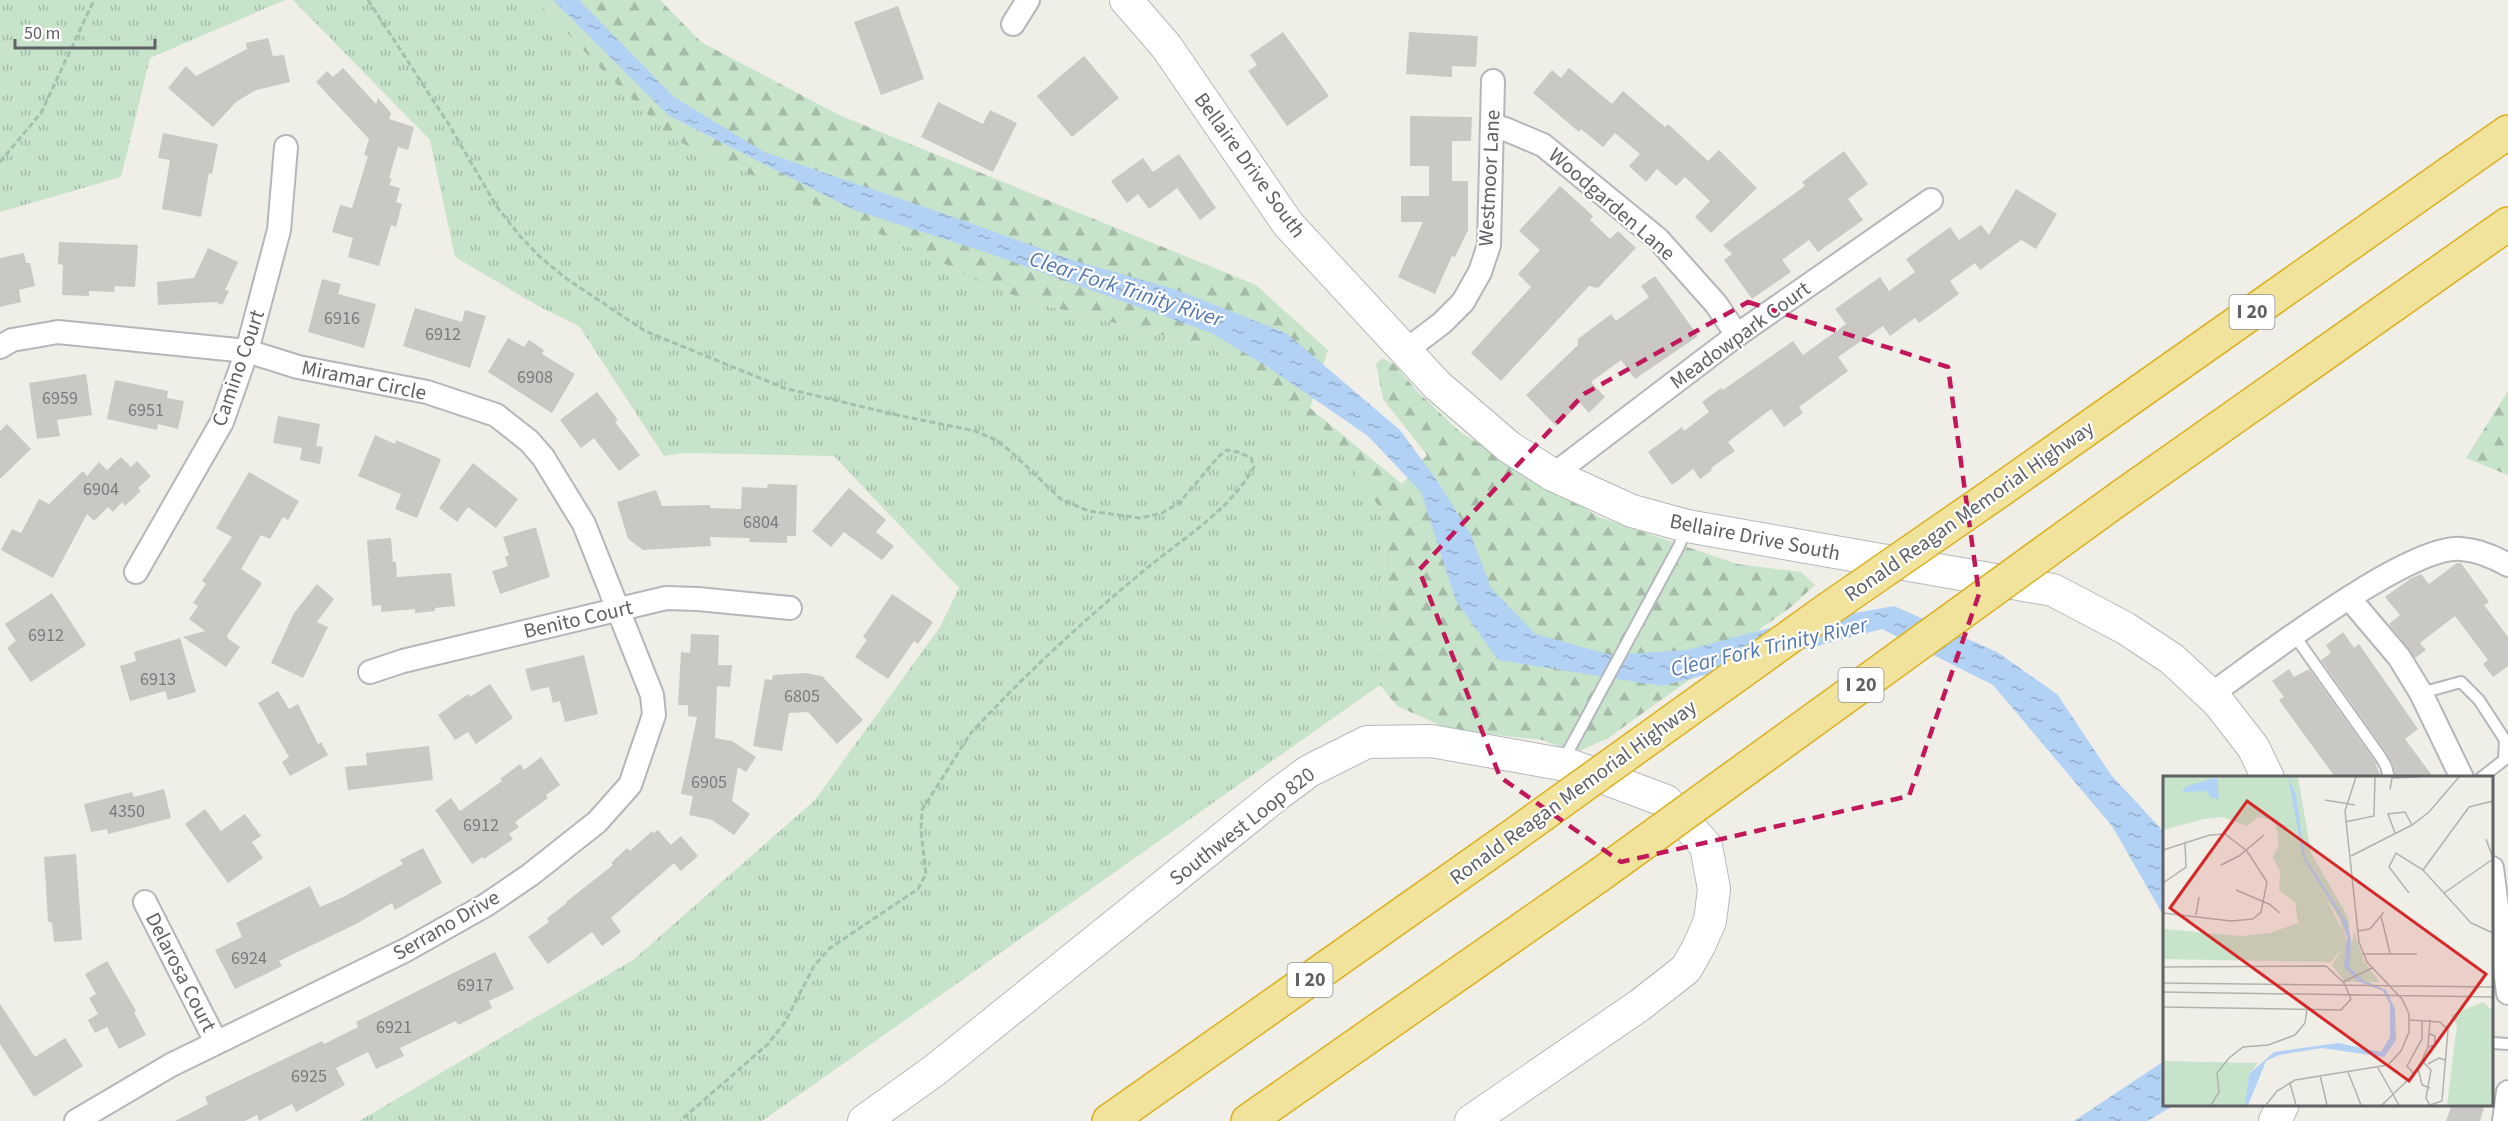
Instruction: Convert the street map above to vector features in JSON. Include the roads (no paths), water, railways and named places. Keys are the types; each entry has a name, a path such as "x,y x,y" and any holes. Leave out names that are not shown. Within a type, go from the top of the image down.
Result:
{"highway":[{"name":"Ronald Reagan Memorial Highway","path":"1109,1121 1510,838 1827,610 2508,132"},
{"name":"I 20","path":"1248,1121 1601,874 2121,496 2508,224"}],"street":[{"path":"1013,24 1028,0"},
{"name":"Bellaire Drive South","path":"1126,0 1166,46 1288,224 1437,385 1509,447 1553,475 1632,511 1687,526 2053,590 2126,628 2163,653 2210,695 2253,747 2268,776"},
{"name":"Westmoor Lane","path":"1405,351 1463,302 1480,272 1489,245 1493,81"},
{"name":"Woodgarden Lane","path":"1492,126 1543,145 1658,239 1716,304 1737,335"},
{"name":"Camino Court","path":"136,572 222,422 247,351 279,230 286,147"},
{"name":"Meadowpark Court","path":"1553,475 1737,335 1931,200"},
{"name":"Miramar Circle","path":"0,346 12,340 58,332 247,351 298,367 427,392 496,415 529,441 543,457 584,524 618,609"},
{"path":"2210,695 2349,598 2423,557 2460,548 2494,557 2508,565"},
{"name":"Benito Court","path":"370,672 403,661 666,598 790,608"},
{"path":"2349,598 2399,657 2421,693 2462,776"},
{"name":"Serrano Drive","path":"76,1121 171,1065 406,950 486,905 530,875 597,822 630,784 654,715 652,695 618,609"},
{"name":"Southwest Loop 820","path":"864,1121 935,1070 1309,771 1367,742 1431,741 1562,764 1666,801 1706,846 1714,889 1710,921 1700,946 1686,969 1640,1005 1471,1121"},
{"path":"2493,872 2503,912 2508,986"},
{"name":"Delarosa Court","path":"145,902 216,1042"},
{"path":"2504,1121 2508,1092"},
{"path":"2275,1121 2282,1106"}],"lane":[{"path":"1562,764 1678,548 1687,526"},
{"path":"2294,635 2380,756 2389,776"},
{"path":"2421,693 2462,682 2479,700 2505,740 2504,760 2482,776"},
{"path":"2493,1043 2508,1044"}],"water":[{"name":"Clear Fork Trinity River","path":"553,0 579,0 674,97 764,152 1072,260 1174,289 1286,333 1400,430 1438,482 1471,535 1491,588 1535,634 1611,655 1687,650 1766,629 1894,606 1997,652 2057,694 2111,775 2163,831 2163,920 2162,913 2112,826 1993,685 1882,629 1662,686 1498,660 1456,601 1421,492 1368,436 1268,367 1211,333 988,253 854,210 668,115"},
{"path":"2163,1062 2163,1106 2172,1106 2148,1121 2074,1121"}]}
